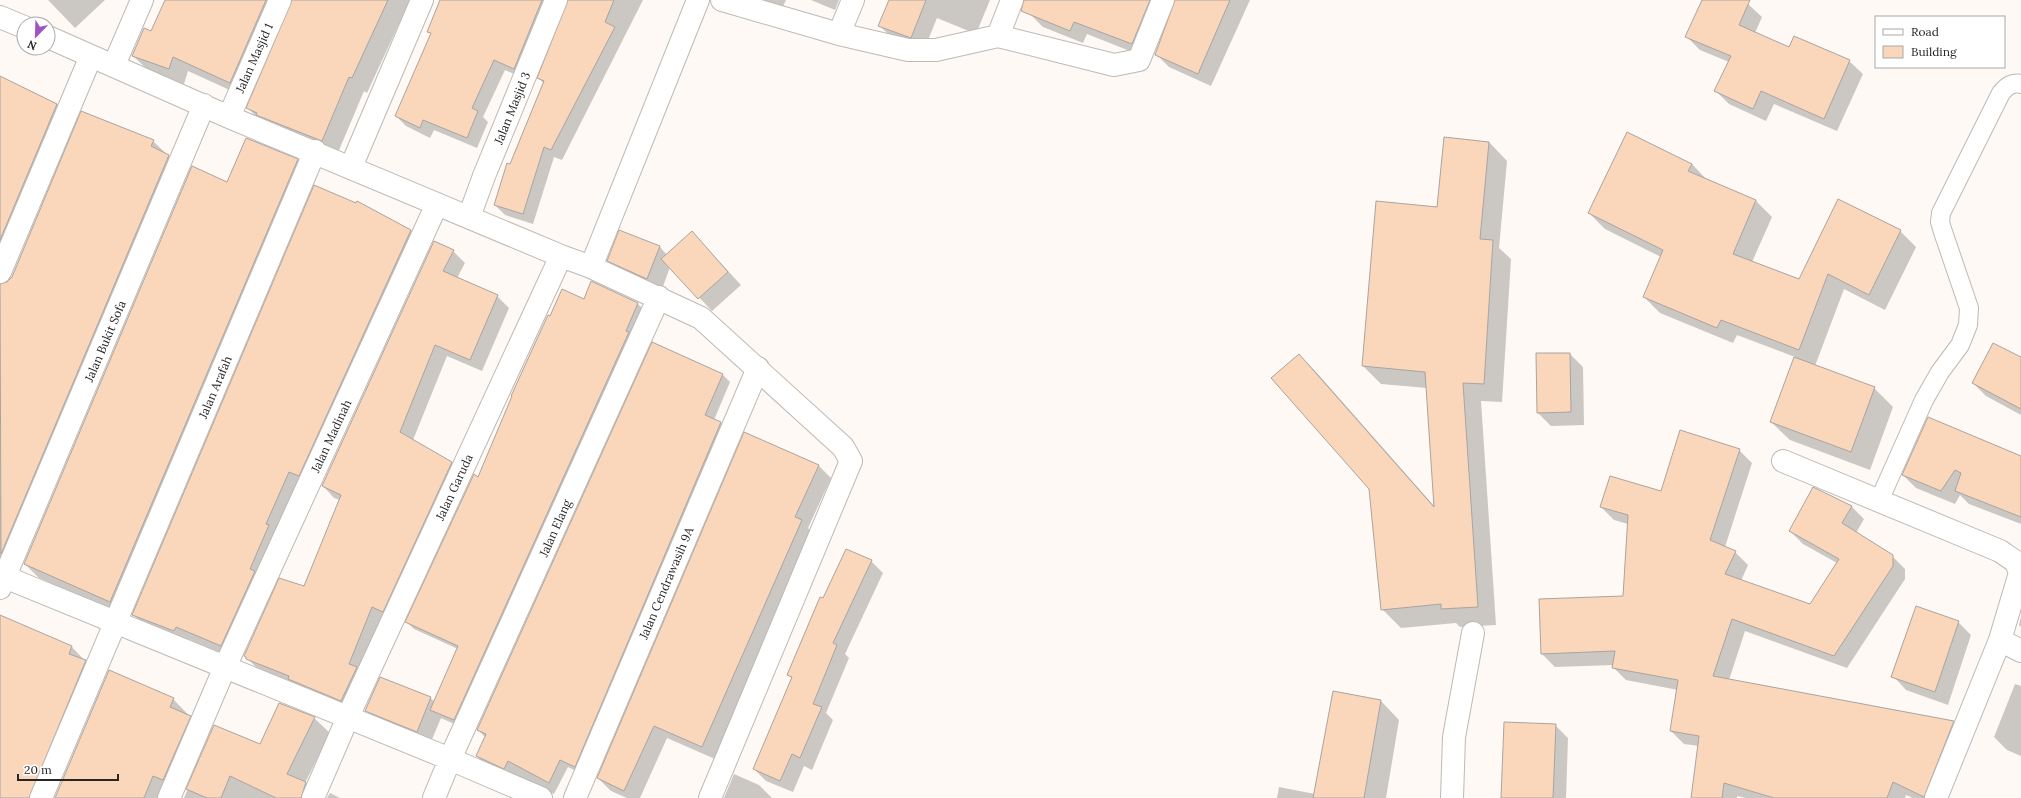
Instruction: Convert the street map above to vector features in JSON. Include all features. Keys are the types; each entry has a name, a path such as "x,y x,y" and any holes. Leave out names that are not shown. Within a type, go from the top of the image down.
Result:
{"street":[{"path":"114,65 142,0"},
{"name":"Jalan Masjid 1","path":"229,116 280,0"},
{"path":"351,167 422,0"},
{"name":"Jalan Masjid 3","path":"469,217 556,0"},
{"path":"591,267 698,0"},
{"path":"722,0 839,34 908,50 936,50 998,36 1114,65 1139,60 1163,0"},
{"path":"839,34 853,0"},
{"path":"998,36 1012,0"},
{"path":"0,17 16,24"},
{"path":"56,41 204,106 561,256 591,267 702,318 843,447 851,461 710,798"},
{"path":"0,272 91,56"},
{"name":"Jalan Bukit Sofa","path":"2,580 204,106"},
{"name":"Jalan Arafah","path":"41,798 114,623 316,152"},
{"name":"Jalan Madinah","path":"169,798 225,667 437,204"},
{"name":"Jalan Garuda","path":"313,798 348,718 561,256"},
{"name":"Jalan Elang","path":"434,798 450,759 659,297"},
{"name":"Jalan Cendrawasih 9A","path":"575,798 758,368"},
{"path":"1782,461 2000,551 2016,562 2020,572 2000,640 1936,798"},
{"path":"2,580 225,667 541,798"},
{"path":"1452,798 1454,737 1473,633"},
{"path":"2000,640 2021,651"}],"lane":[{"path":"1880,501 1924,400 1940,372 1960,345 1968,325 1969,308 1940,222 1941,213 2001,93 2010,85 2015,83 2021,84"}],"building":[{"path":"165,0 266,0 230,83 173,57 169,69 132,56 144,28 151,31"},
{"path":"292,0 388,0 352,78 349,77 322,141 256,115 257,113 246,108"},
{"path":"440,0 542,0 514,69 494,60 472,108 478,111 467,138 423,120 420,128 395,116 431,33 427,32"},
{"path":"568,0 614,0 605,22 615,27 551,150 544,147 523,214 494,205 507,163 510,164 544,81 537,78"},
{"path":"889,0 926,0 911,38 878,26"},
{"path":"1024,0 1150,0 1132,44 1074,22 1070,31 1021,11"},
{"path":"1175,0 1230,0 1198,74 1155,55"},
{"path":"1702,0 1750,0 1739,25 1789,47 1794,36 1850,60 1824,119 1761,91 1753,109 1714,91 1731,56 1685,37"},
{"path":"0,76 57,104 0,240"},
{"path":"81,111 154,140 151,146 169,155 1,554 0,284 7,282 12,277"},
{"path":"1627,132 1692,164 1688,171 1756,200 1733,254 1799,279 1838,199 1901,230 1869,295 1828,274 1799,350 1721,320 1717,328 1643,297 1663,250 1588,213"},
{"path":"1444,137 1489,142 1480,239 1493,240 1484,384 1463,383 1478,607 1441,609 1441,604 1381,610 1369,489 1271,378 1299,354 1434,507 1425,372 1362,366 1376,201 1437,207"},
{"path":"246,138 298,159 110,602 24,564 192,166 227,182"},
{"path":"314,185 356,203 357,201 411,230 299,476 289,472 266,524 269,525 250,569 255,571 221,646 176,627 174,631 132,615"},
{"path":"619,230 660,246 647,279 607,261"},
{"path":"692,231 728,272 698,299 661,259"},
{"path":"434,241 454,250 443,271 498,295 470,360 435,345 400,432 452,462 383,612 372,607 349,664 357,667 341,701 288,679 289,676 246,659 244,656 279,578 304,586 341,495 322,486"},
{"path":"591,281 638,303 626,331 629,332 454,720 430,710 458,646 405,622 474,474 478,477 511,396 548,315 550,316 562,289 584,299"},
{"path":"652,342 723,374 705,415 721,422 575,767 560,760 549,783 508,761 504,769 476,756 486,734 477,730"},
{"path":"1993,343 2021,357 2021,409 1972,383"},
{"path":"1536,353 1570,353 1571,412 1537,413"},
{"path":"1794,357 1875,387 1851,452 1770,422"},
{"path":"1928,417 2021,456 2021,517 1955,491 1961,473 1955,470 1941,491 1902,475"},
{"path":"1680,430 1740,449 1710,540 1736,551 1725,574 1810,604 1839,559 1789,531 1813,487 1852,506 1842,523 1893,555 1893,566 1834,656 1732,619 1713,676 1954,721 1924,797 1893,782 1887,798 1774,798 1724,783 1722,798 1691,798 1699,736 1670,731 1678,680 1612,668 1615,651 1541,654 1539,599 1623,596 1628,515 1600,507 1610,476 1661,491"},
{"path":"744,432 819,465 795,517 802,520 702,747 654,726 624,791 597,778"},
{"path":"846,549 872,560 833,643 837,645 813,704 822,707 800,758 792,754 780,781 753,769 792,677 787,675 820,597 823,598"},
{"path":"1916,606 1959,621 1935,692 1891,677"},
{"path":"0,615 72,646 69,654 86,660 29,798 0,798"},
{"path":"109,670 174,698 170,707 191,716 163,780 153,776 144,798 55,798"},
{"path":"380,677 431,697 417,732 365,711"},
{"path":"1333,691 1381,700 1364,798 1313,798"},
{"path":"279,703 315,717 287,774 306,782 301,798 276,798 230,776 221,798 207,798 186,789 214,725 260,744"},
{"path":"1504,722 1556,724 1553,798 1501,798"}]}
